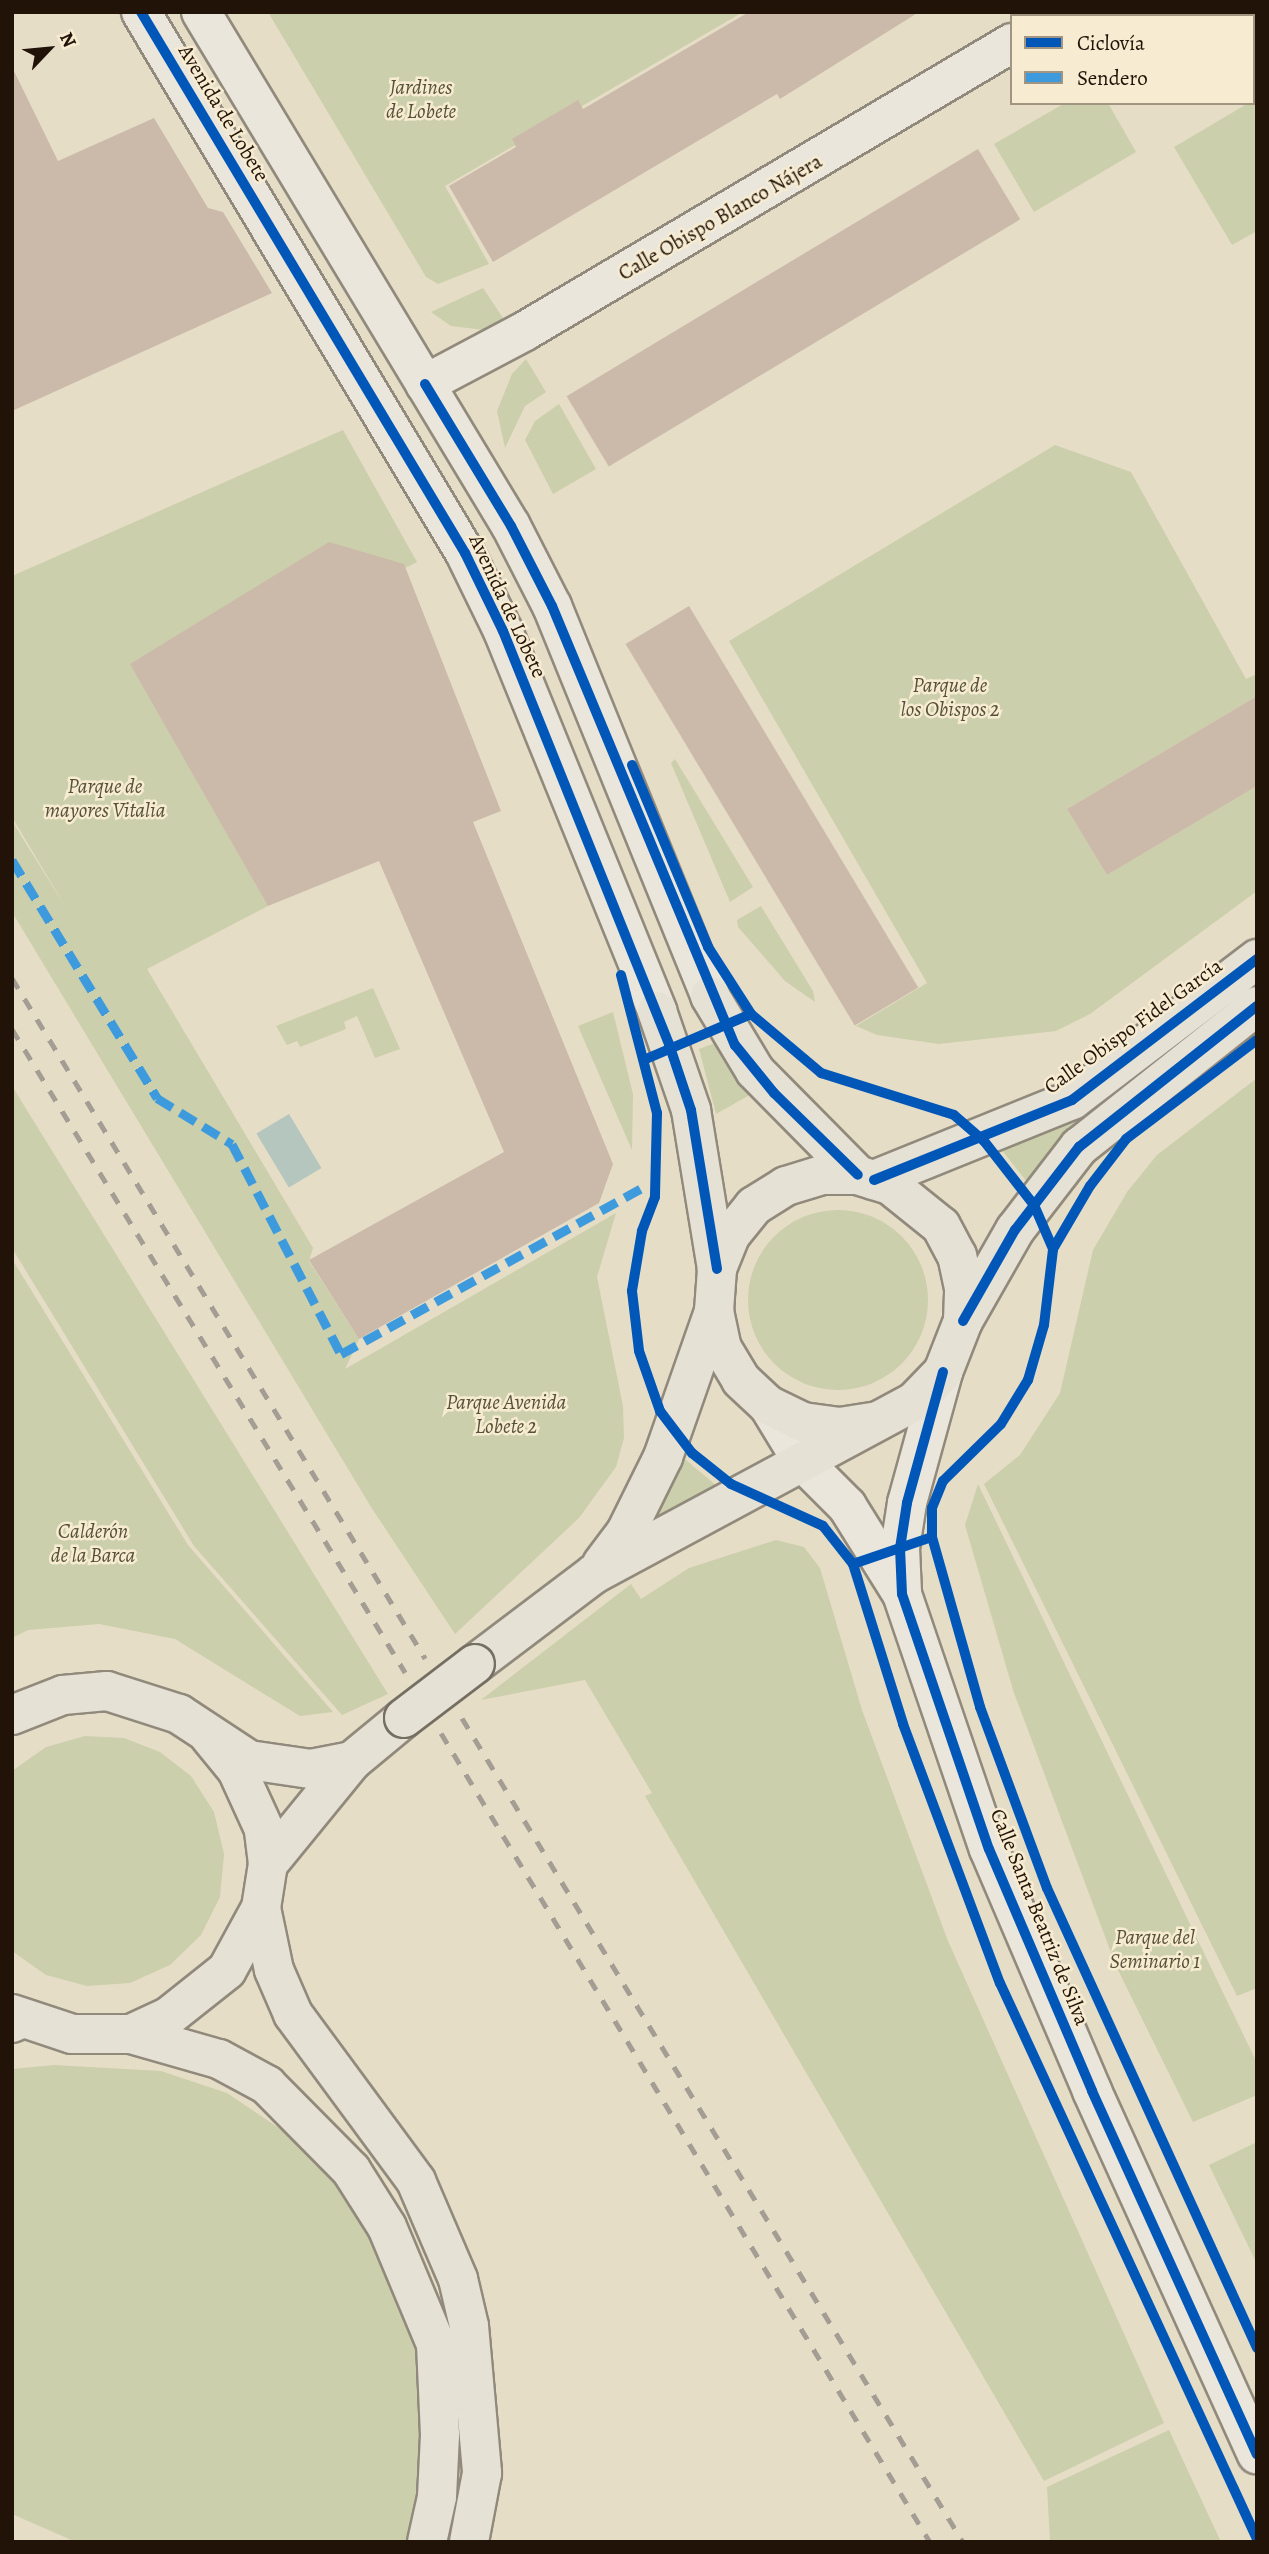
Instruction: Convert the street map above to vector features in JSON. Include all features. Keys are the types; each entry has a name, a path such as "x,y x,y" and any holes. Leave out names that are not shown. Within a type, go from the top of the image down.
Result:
{"main road":[{"name":"Calle Obispo Fidel García","path":"866,1177 1072,1100 1257,959"},
{"name":"Avenida de Lobete","path":"710,996 755,1071 866,1177"},
{"path":"268,1864 352,1761 404,1718 594,1574 914,1402 943,1372 963,1321 1015,1230 1079,1147 1257,1006"},
{"name":"Avenida de Lobete","path":"657,1011 691,1110 717,1269"},
{"path":"594,1574 626,1532 663,1457 714,1311 717,1269 731,1234 754,1206 786,1186 822,1175 866,1177 918,1202 941,1226 957,1256 963,1321"},
{"path":"714,1311 722,1348 741,1380 768,1405 803,1422 840,1427 877,1421"},
{"path":"12,1715 63,1695 107,1691 180,1714 230,1752 265,1765 311,1769 352,1761"},
{"path":"131,2034 168,2017 227,1970 261,1908 268,1864 256,1810 237,1770 210,1737"},
{"path":"261,1908 274,1970 293,2014 416,2181 458,2279 469,2326 482,2473 469,2542"},
{"path":"15,2019 72,2034 131,2034 219,2059 267,2085 351,2170 387,2227 436,2344 440,2435 437,2497 427,2542"}],"street":[{"name":"Avenida de Lobete","path":"141,12 465,553 503,631 657,1011"},
{"name":"Avenida de Lobete","path":"201,12 425,384 552,606 710,996"},
{"name":"Calle Obispo Blanco Nájera","path":"425,384 525,331 1010,44"},
{"name":"Calle Santa Beatriz de Silva","path":"902,1594 900,1548 907,1503 943,1372"},
{"name":"Calle Santa Beatriz de Silva","path":"768,1405 802,1461 847,1506 902,1594 989,1849 1257,2454"}],"green space":[{"name":"Jardines de Lobete","path":"268,12 743,12 445,186 489,264 438,284 426,277"},
{"path":"1257,98 1257,231 1232,245 1174,147 1245,105 1255,105"},
{"path":"1062,105 1109,105 1136,152 1034,212 994,144"},
{"path":"483,288 507,324 484,330 451,326 431,312"},
{"path":"526,359 546,392 525,406 505,448 497,411 512,374"},
{"path":"559,404 596,469 553,494 525,440 535,421"},
{"path":"343,430 417,562 151,699 268,906 147,969 313,1248 309,1261 359,1339 345,1369 616,1213 597,1277 623,1406 624,1438 616,1467 579,1518 455,1634 371,1507 12,912 12,821 68,911 12,817 12,576"},
{"name":"Parque de los Obispos 2","path":"1055,445 1131,472 1246,679 1257,674 1257,696 1067,809 1107,875 1257,786 1257,891 1090,1014 1056,1031 939,1044 877,1035 856,1026 927,983 729,641"},
{"path":"675,759 753,887 730,902 671,763"},
{"path":"761,906 813,991 815,1002 785,981 738,927 737,920"},
{"path":"373,988 400,1049 375,1058 357,1016 344,1022 346,1029 300,1047 297,1041 287,1045 276,1026"},
{"path":"613,1012 633,1094 632,1150 578,1026"},
{"path":"715,1043 755,1092 716,1114 699,1049"},
{"path":"1257,1078 1257,1988 1237,1996 984,1484 1020,1455 1060,1393 1093,1250 1127,1192 1157,1155"},
{"path":"12,1086 388,1694 342,1715 194,1546 12,1248"},
{"path":"1089,1100 1097,1109 1028,1183 1001,1149"},
{"path":"838,1210 873,1217 902,1236 921,1265 928,1300 921,1335 902,1364 873,1383 838,1390 803,1383 774,1364 755,1335 748,1300 755,1265 774,1236 803,1217"},
{"name":"Calderón de la Barca","path":"12,1259 188,1545 333,1712 300,1716 175,1639 99,1624 28,1630 12,1638"},
{"path":"680,1455 724,1492 661,1527 652,1514 667,1493"},
{"name":"Parque del Seminario 1","path":"978,1484 1257,2063 1257,2095 1193,2122 1116,1966 1013,1690 965,1525"},
{"path":"776,1540 804,1547 820,1568 862,1710 948,1941 1164,2423 1044,2481 645,1796 652,1793 585,1680 481,1700 631,1584 641,1599 689,1568"},
{"path":"85,1736 124,1738 160,1752 191,1776 214,1812 224,1854 220,1897 201,1935 170,1965 130,1983 87,1986 46,1975 12,1951 12,1771 46,1747"},
{"path":"54,2065 161,2071 227,2093 307,2147 359,2207 411,2314 422,2373 425,2445 408,2542 76,2542 12,2514 12,2069"},
{"path":"1257,2142 1257,2264 1209,2165"},
{"path":"1169,2430 1221,2542 1050,2542 1047,2487"}],"shaded area":[{"path":"289,1114 321,1168 289,1188 256,1134"}],"building":[{"path":"749,12 919,12 780,99 777,94 493,262 449,186 516,147 512,139 578,100 583,109"},
{"path":"12,67 58,161 154,118 208,208 223,212 272,293 12,411"},
{"path":"978,149 1020,219 609,467 567,396"},
{"path":"329,542 404,564 501,811 473,822 613,1164 599,1203 359,1339 309,1260 504,1152 379,861 268,906 130,664"},
{"path":"689,606 918,987 855,1026 626,644"},
{"path":"1257,696 1257,786 1107,875 1067,809"}],"railway":[{"path":"12,978 425,1658"},
{"path":"12,1029 405,1672"},
{"path":"462,1718 963,2542"},
{"path":"441,1733 930,2542"}],"marked path":[{"path":"12,860 157,1098 232,1144 341,1354 640,1189"}],"cycle path":[{"path":"141,12 465,553 503,631 669,1044 691,1110 717,1269"},
{"path":"425,384 511,526 552,606 735,1045 774,1093 858,1175"},
{"path":"632,765 708,947 751,1014 821,1073 954,1115 984,1141 1034,1205 1053,1249"},
{"path":"874,1180 1072,1100 1257,959"},
{"path":"621,975 657,1113 655,1197 642,1231 632,1291 639,1351 660,1411 692,1453 731,1484 823,1526 853,1564 932,1537 932,1508 943,1481 1001,1424 1028,1380 1044,1325 1053,1249 1090,1186 1126,1139 1257,1040"},
{"path":"963,1321 1015,1230 1079,1147 1257,1006"},
{"path":"646,1059 751,1014"},
{"path":"943,1372 907,1503 900,1548 902,1594 989,1849 1092,2091 1257,2454"},
{"path":"932,1537 980,1707 1047,1888 1257,2348"},
{"path":"853,1564 903,1724 1000,1983 1257,2539"}],"park label":[{"name":"Parque de mayores Vitalia","path":"105,798"},
{"name":"Parque Avenida Lobete 2","path":"506,1414"}]}
